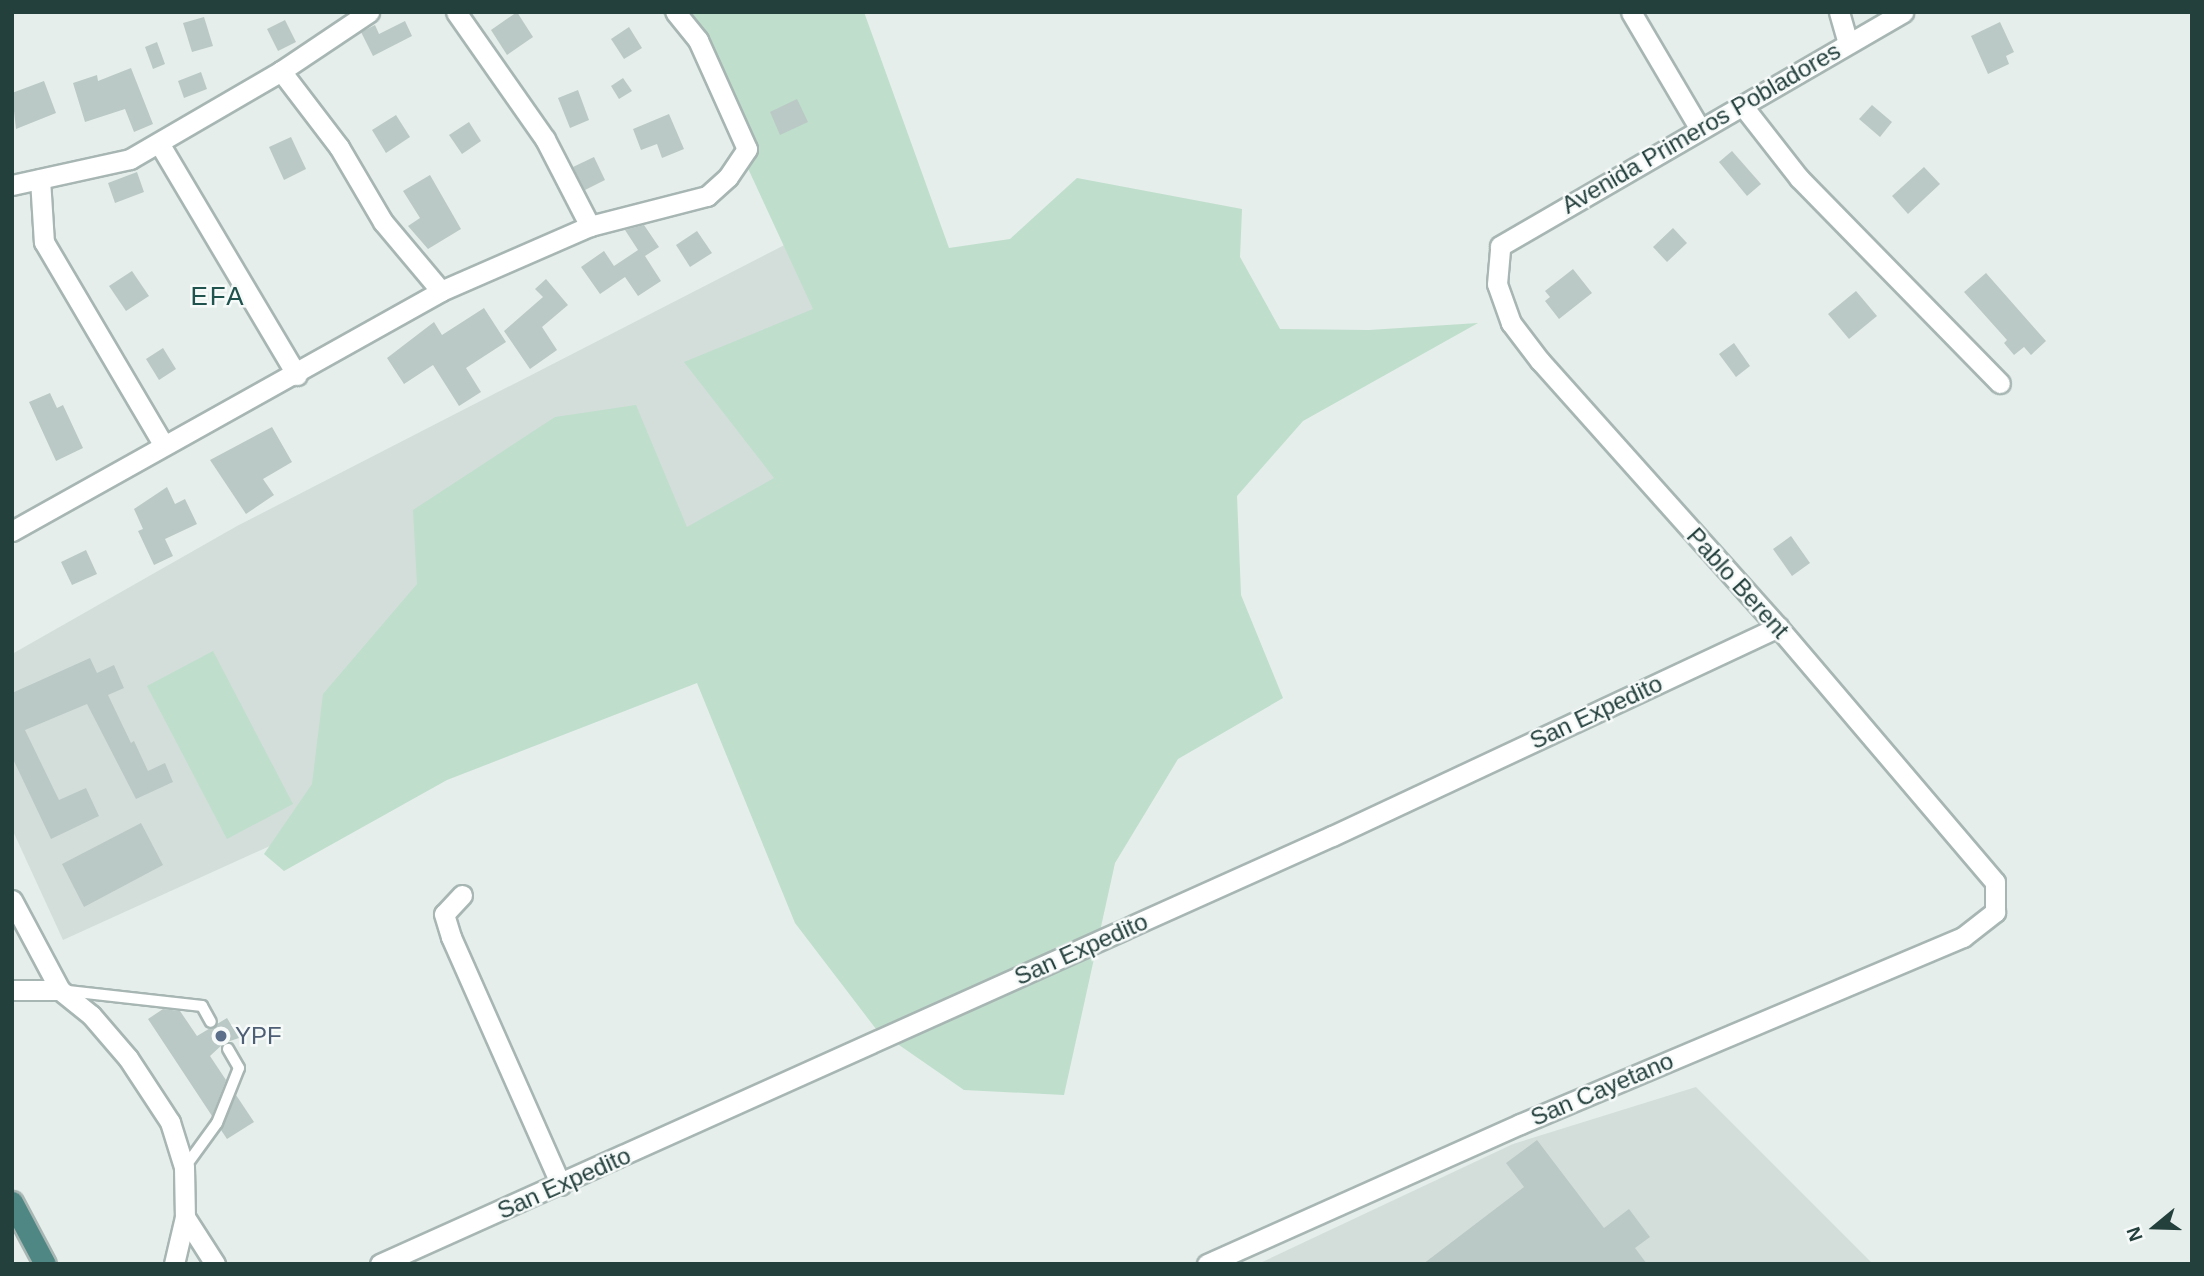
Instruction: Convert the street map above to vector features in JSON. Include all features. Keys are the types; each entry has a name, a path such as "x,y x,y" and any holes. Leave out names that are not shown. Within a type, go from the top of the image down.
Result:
{"highway":[{"path":"12,1202 45,1264"}],"street":[{"path":"12,184 130,159 281,71 369,12"},
{"path":"456,12 545,139 590,226"},
{"path":"12,531 163,444 298,375 441,292 590,226 708,196 728,177 747,149 698,40 675,12"},
{"path":"1631,12 1700,129"},
{"path":"1839,12 1848,43"},
{"name":"Avenida Primeros Pobladores","path":"1500,246 1903,12"},
{"path":"281,71 338,147 383,222 441,292"},
{"path":"1742,104 1799,178 2000,383"},
{"path":"159,143 298,375"},
{"path":"40,179 44,242 163,444"},
{"name":"Pablo Berent","path":"1500,246 1497,284 1511,323 1539,361 1778,627 1995,882 1995,912"},
{"name":"San Expedito","path":"380,1264 561,1185 1332,836 1778,627"},
{"path":"462,895 444,914 451,937 561,1185"},
{"path":"12,900 60,990 91,1015 128,1058 170,1122 184,1167 185,1217 174,1264"},
{"name":"San Cayetano","path":"1207,1264 1520,1124 1963,937 1995,912"},
{"path":"12,990 60,990"},
{"path":"185,1217 215,1264"}],"lane":[{"path":"60,990 202,1006 211,1022"},
{"path":"184,1167 218,1123 239,1068 228,1049"}],"shaded area":[{"path":"800,237 937,543 63,940 12,829 12,654 237,526"},
{"path":"1696,1087 1873,1264 1258,1264 1513,1144"}],"green space":[{"path":"661,12 864,12 949,248 1010,239 1077,178 1242,209 1240,257 1280,329 1369,330 1478,323 1303,421 1237,496 1241,595 1283,698 1178,759 1115,863 1064,1095 964,1090 876,1029 795,923 697,683 447,780 284,871 264,854 312,784 323,694 417,584 413,510 555,417 636,405 687,527 774,478 684,362 813,309 690,43"},
{"path":"213,651 293,804 227,839 147,686"}],"building":[{"path":"517,12 533,37 507,55 491,30"},
{"path":"204,17 213,46 192,52 183,23"},
{"path":"285,20 296,42 278,51 267,29"},
{"path":"405,21 412,36 373,56 361,32 375,25 379,34"},
{"path":"2000,22 2014,52 2006,56 2009,64 1988,74 1971,36"},
{"path":"629,27 642,48 624,59 611,39"},
{"path":"157,42 165,64 153,69 145,47"},
{"path":"131,68 153,124 134,132 125,109 85,122 73,83 97,75 98,81"},
{"path":"201,72 207,89 184,98 178,81"},
{"path":"623,78 632,91 619,99 611,86"},
{"path":"44,81 56,113 16,129 12,93"},
{"path":"578,90 589,120 570,128 558,98"},
{"path":"797,99 808,122 780,135 770,112"},
{"path":"1872,105 1892,122 1880,137 1859,119"},
{"path":"669,114 684,149 662,158 657,144 641,150 633,129"},
{"path":"396,115 410,137 386,153 372,130"},
{"path":"469,122 481,141 462,154 449,135"},
{"path":"291,137 306,169 284,180 269,147"},
{"path":"1732,151 1761,184 1747,196 1719,162"},
{"path":"594,157 605,180 585,190 573,167"},
{"path":"1924,167 1940,184 1908,214 1892,196"},
{"path":"137,172 144,192 115,203 108,183"},
{"path":"430,175 461,229 428,249 408,226 420,218 403,191"},
{"path":"644,225 659,247 645,256 661,281 638,296 625,277 600,294 581,267 604,251 614,266 638,250 625,230"},
{"path":"1673,228 1687,243 1667,262 1653,247"},
{"path":"697,231 712,253 690,267 676,245"},
{"path":"1573,269 1592,293 1559,319 1545,301 1550,297 1545,291"},
{"path":"132,271 149,296 126,311 109,286"},
{"path":"1986,273 2046,341 2031,355 2024,347 2014,355 2004,343 2007,340 1964,292"},
{"path":"546,279 568,305 542,327 557,350 530,369 504,331 543,297 535,289"},
{"path":"1856,291 1877,316 1849,339 1828,314"},
{"path":"484,308 506,342 466,368 481,392 459,406 433,365 404,384 387,358 434,322 442,335"},
{"path":"1734,343 1750,366 1736,377 1719,354"},
{"path":"163,348 176,369 159,380 146,359"},
{"path":"50,393 57,408 63,405 83,448 56,461 29,402"},
{"path":"272,427 292,462 263,479 274,495 246,514 210,460"},
{"path":"167,487 175,504 185,499 197,524 165,539 173,556 154,565 138,531 143,529 134,509"},
{"path":"1791,536 1810,563 1792,576 1773,549"},
{"path":"86,550 97,574 72,585 61,562"},
{"path":"90,658 97,673 114,665 124,688 108,695 131,743 134,741 148,771 165,763 173,782 136,799 87,704 25,730 59,800 86,788 99,816 51,839 12,757 12,693"},
{"path":"141,823 163,865 84,907 62,864"},
{"path":"163,1009 180,1011 197,1036 227,1018 239,1038 224,1043 210,1056 226,1080 212,1116 148,1019"},
{"path":"236,1095 254,1122 227,1139 221,1130"},
{"path":"1537,1140 1604,1228 1629,1209 1650,1237 1635,1248 1647,1264 1423,1264 1524,1187 1506,1163"}],"place":[{"name":"YPF","path":"221,1036"}],"district":[{"name":"EFA","path":"218,297"}]}
